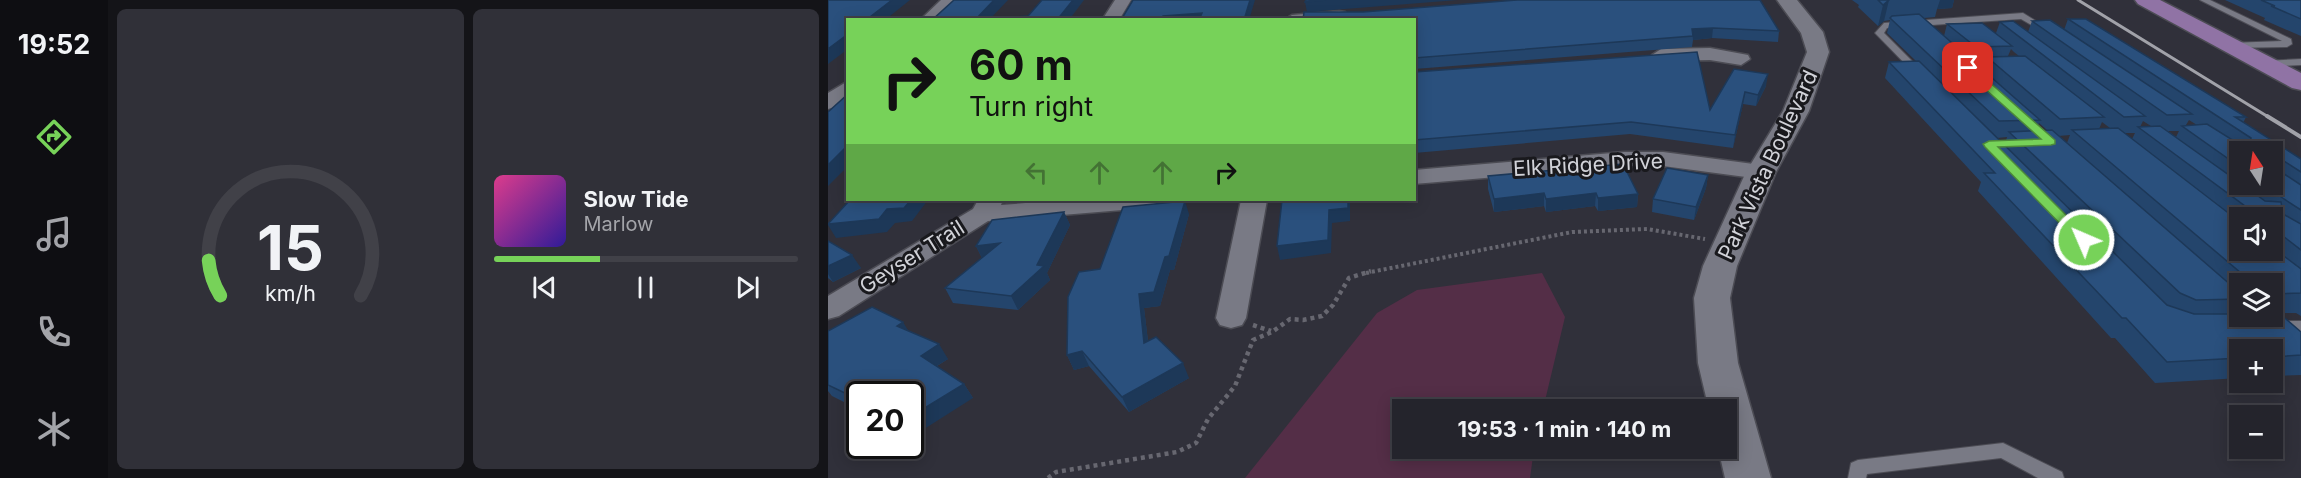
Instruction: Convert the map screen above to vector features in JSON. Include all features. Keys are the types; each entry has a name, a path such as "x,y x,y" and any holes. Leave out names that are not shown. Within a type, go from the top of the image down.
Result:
{"main road":[{"path":"2145,0 2301,83"}],"street":[{"path":"930,18 951,0"},
{"path":"1111,18 1123,0"},
{"path":"1290,18 1292,0"},
{"name":"Park Vista Boulevard","path":"1748,478 1718,363 1712,298 1720,266 1761,172 1796,111 1818,52 1812,32 1787,0"},
{"path":"1314,18 1351,15"},
{"path":"1645,57 1710,54 1741,60"},
{"path":"828,103 846,89"},
{"name":"Elk Ridge Drive","path":"1416,177 1624,159 1663,159 1761,172"},
{"path":"987,207 1124,201"},
{"path":"1231,318 1254,201"},
{"name":"Geyser Trail","path":"828,309 987,207"}],"lane":[{"path":"2204,0 2288,41 2287,44 2230,46"},
{"path":"1926,80 1879,33 1884,26 2028,16 2056,37"},
{"path":"1992,17 2010,30"},
{"path":"1963,19 1980,33"},
{"path":"1917,23 1934,38"},
{"path":"2265,64 2301,62"},
{"path":"2282,327 2299,328"},
{"path":"1857,478 1858,468 2003,450 2055,478"}],"path":[{"path":"1048,478 1056,472 1177,452 1196,443 1208,419 1235,386 1253,340 1272,332 1290,319 1310,321 1329,312 1349,278 1385,267 1460,257 1517,241 1616,228 1647,229 1730,244"}],"shaded area":[{"path":"1542,273 1565,317 1545,399 1392,399 1392,459 1533,459 1530,478 1245,478 1377,313 1417,290"}],"building":[{"path":"828,0 892,0 869,18 846,18 846,36 828,49"},
{"path":"954,0 994,0 977,18 934,18"},
{"path":"1042,0 1073,0 1059,18 1006,18 1028,16"},
{"path":"1133,0 1250,0 1245,18 1200,18 1202,13 1163,16 1162,18 1122,18"},
{"path":"1517,0 1760,0 1779,31 1692,29 1693,36 1416,58 1416,18 1303,18 1304,12 1363,12"},
{"path":"1878,0 1889,0 1883,5"},
{"path":"2261,0 2301,0 2301,19 2271,6 2275,6"},
{"path":"1919,14 2040,120 1999,121 1890,18"},
{"path":"2068,19 2086,19 2246,117 2235,117 2273,141 2251,141 2251,138"},
{"path":"2050,20 2192,114 2167,115 2032,21"},
{"path":"2013,21 2145,116 2124,117 2000,22"},
{"path":"1982,23 2012,46 1976,47 1947,24"},
{"path":"1697,52 1710,110 1734,69 1768,74 1758,95 1745,92 1735,135 1631,122 1416,140 1416,72"},
{"path":"2025,56 2104,117 2060,119 1987,57"},
{"path":"1919,61 2167,305 2194,314 2229,314 2229,327 2283,327 2283,316 2301,332 2301,355 2283,356 2283,339 2229,339 2229,359 2167,362 1984,173 1995,173 1889,62"},
{"path":"846,96 846,147 828,165 828,112"},
{"path":"2207,124 2234,141 2229,141 2229,159 2182,126"},
{"path":"2160,126 2229,175 2229,194 2138,127"},
{"path":"2118,128 2229,214 2229,261 2283,261 2283,255 2301,269 2301,293 2283,294 2283,273 2241,273 2072,130"},
{"path":"2052,130 2229,283 2229,299 2196,300 2180,293 2009,132"},
{"path":"2283,148 2301,159 2301,172 2284,161"},
{"path":"1623,164 1638,194 1598,198 1596,193 1546,199 1544,193 1494,199 1488,176"},
{"path":"1667,168 1708,175 1696,207 1653,199"},
{"path":"2283,173 2301,185 2301,210 2278,195 2283,195"},
{"path":"2230,195 2257,195 2265,201 2281,202 2282,207 2246,207"},
{"path":"849,201 910,201 904,208 887,209 879,219 828,224"},
{"path":"1185,201 1169,256 1165,257 1154,292 1139,294 1144,343 1156,337 1183,363 1122,397 1082,351 1067,355 1068,297 1079,272 1100,269 1123,207"},
{"path":"1282,201 1348,201 1348,208 1329,210 1328,240 1277,246"},
{"path":"1064,212 1037,265 1044,266 1011,296 945,288 1000,243 976,246 992,220"},
{"path":"2283,214 2301,224 2301,250 2283,236"},
{"path":"828,241 852,255 828,266"},
{"path":"872,307 903,322 897,326 939,344 921,356 964,384 924,408 924,381 846,381 846,394 828,385 828,331"}],"railway":[{"path":"2078,0 2270,118"},
{"path":"2267,116 2301,137"}],"route":[{"path":"1968,68 2051,142 1989,144 2084,240"}]}
